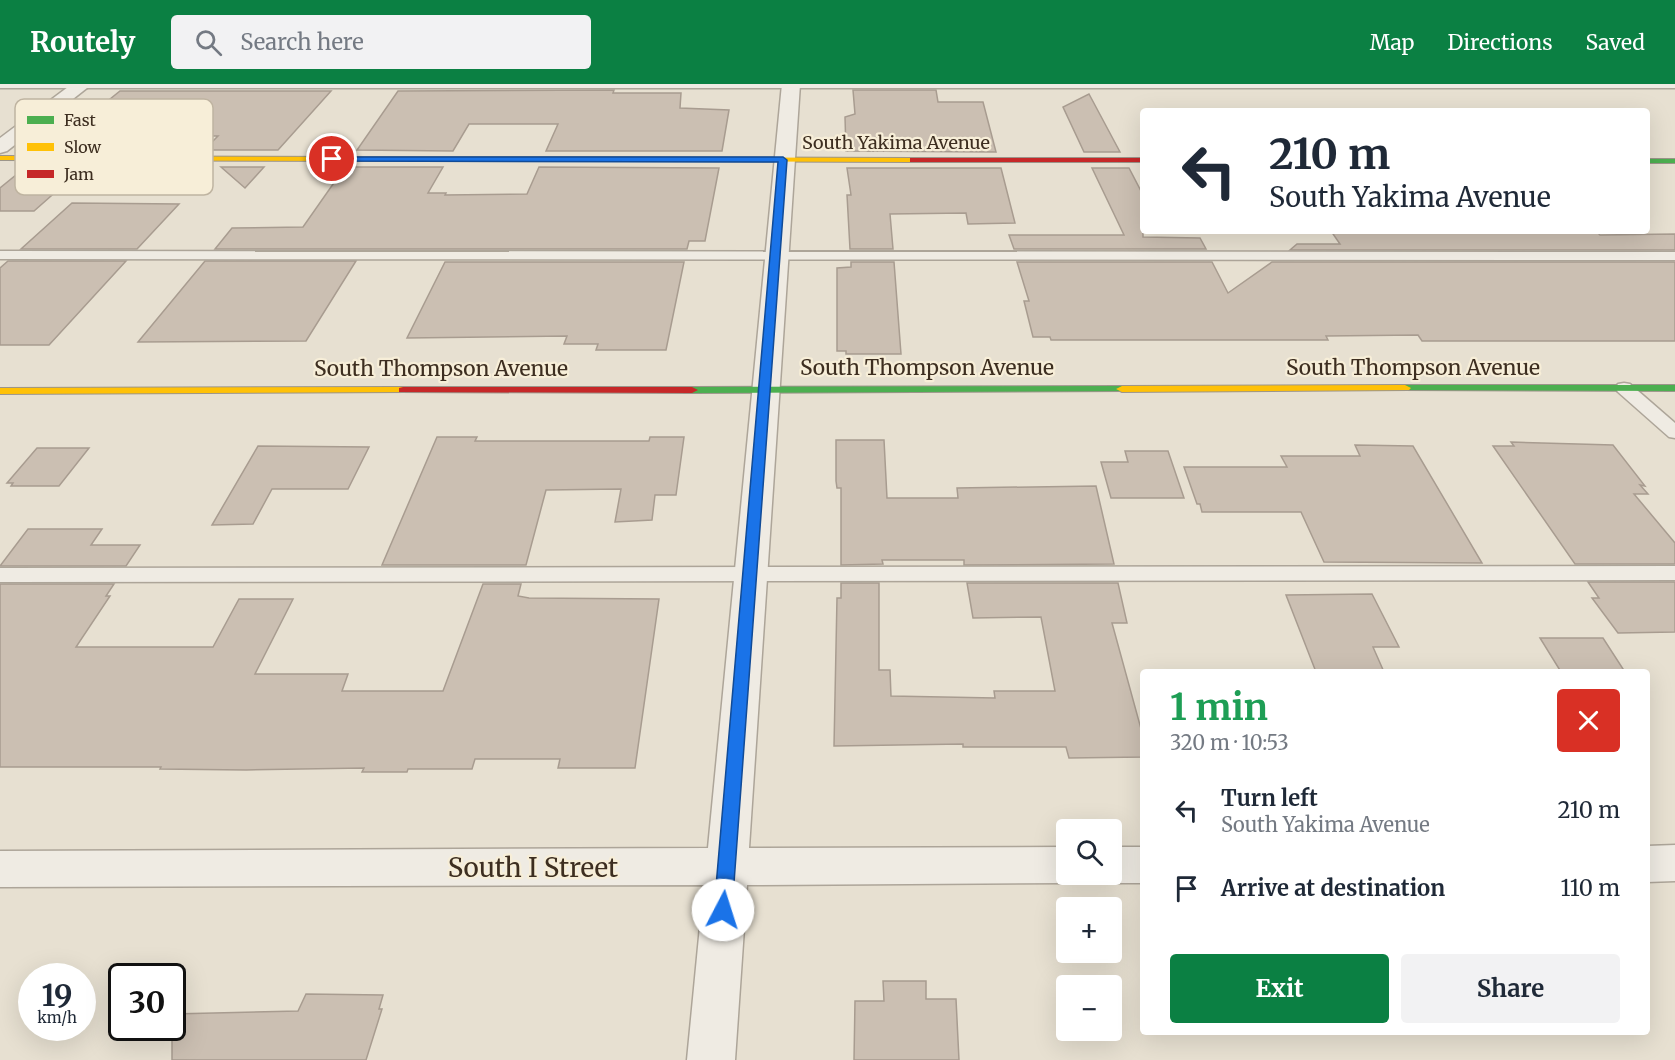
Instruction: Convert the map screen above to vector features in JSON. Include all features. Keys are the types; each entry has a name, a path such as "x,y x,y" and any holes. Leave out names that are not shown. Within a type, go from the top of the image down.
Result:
{"street":[{"path":"711,1060 764,388 791,84"},
{"path":"64,99 83,85"},
{"path":"0,147 15,136"},
{"name":"South Yakima Avenue","path":"0,158 15,158"},
{"name":"South Yakima Avenue","path":"213,159 1140,160"},
{"path":"1650,161 1675,161"},
{"name":"South Thompson Avenue","path":"0,391 1675,388"},
{"path":"1650,864 1675,863"},
{"path":"1122,865 1140,865"},
{"name":"South I Street","path":"0,868 1056,866"}],"lane":[{"path":"0,85 1675,85"},
{"path":"0,255 1675,256"},
{"path":"1624,388 1675,433"},
{"path":"0,575 1675,573"}],"building":[{"path":"614,90 613,93 681,93 680,108 729,110 722,151 546,151 558,124 469,124 453,151 357,150 398,91"},
{"path":"853,90 936,90 938,102 983,102 996,152 846,151 845,117 855,114"},
{"path":"120,91 331,91 278,150 213,150 213,141 218,136 213,136 213,99 110,99"},
{"path":"1089,94 1120,152 1084,152 1063,107"},
{"path":"221,167 264,167 245,188"},
{"path":"345,167 443,167 428,193 446,193 445,195 527,194 539,167 719,168 705,241 689,241 687,249 215,249 232,228 303,227"},
{"path":"847,168 1001,168 1015,223 968,224 966,213 890,214 893,249 850,249 847,195 851,195"},
{"path":"1092,168 1129,168 1140,189 1140,234 1143,234 1143,237 1200,238 1206,249 1014,249 1009,235 1124,235"},
{"path":"15,176 15,195 52,195 34,211 0,211 0,188"},
{"path":"72,203 179,204 137,249 21,249"},
{"path":"1333,234 1675,234 1675,250 1290,250 1297,244 1340,244"},
{"path":"8,261 126,261 49,345 0,345 0,268"},
{"path":"205,261 356,261 306,341 138,342"},
{"path":"445,262 684,262 666,350 596,350 598,344 564,344 567,336 407,338"},
{"path":"851,262 894,262 901,354 846,354 846,351 837,351 837,268 851,267"},
{"path":"1017,262 1212,262 1228,293 1272,262 1675,262 1675,341 1422,341 1418,335 1326,336 1328,340 1051,340 1050,337 1033,337 1024,301 1029,301"},
{"path":"437,437 477,437 475,441 649,441 650,437 684,437 676,495 655,495 652,520 615,522 621,489 546,490 526,565 382,565"},
{"path":"836,440 884,440 887,498 958,498 957,488 1096,486 1114,564 964,565 964,560 882,560 883,564 841,565 841,488 837,488 836,481"},
{"path":"1511,442 1613,445 1645,486 1640,485 1648,494 1634,494 1675,543 1675,564 1575,564 1493,446 1514,446"},
{"path":"1355,445 1413,446 1482,563 1324,562 1301,512 1202,512 1184,467 1287,467 1281,456 1360,456"},
{"path":"258,446 369,447 348,489 272,489 253,524 212,525"},
{"path":"37,448 89,448 59,486 11,486 13,483 7,483"},
{"path":"1125,451 1168,451 1184,498 1111,498 1101,462 1128,462"},
{"path":"28,529 102,529 91,545 140,545 126,566 0,566"},
{"path":"1588,582 1675,582 1675,632 1618,633 1592,598 1599,598"},
{"path":"841,583 879,583 879,670 890,670 891,696 995,698 994,691 1055,691 1041,617 973,618 967,583 1118,583 1127,623 1112,623 1140,725 1140,757 1069,758 1066,747 963,747 963,744 834,746 837,598 841,598"},
{"path":"0,584 114,584 106,596 110,596 76,647 213,647 239,599 293,599 255,674 348,674 342,691 443,691 483,584 521,584 518,596 529,598 659,599 635,768 558,768 560,759 475,759 472,769 408,769 407,772 362,772 364,768 246,770 160,769 161,767 0,767"},
{"path":"1372,594 1399,647 1373,647 1383,669 1315,669 1286,595"},
{"path":"1540,638 1603,638 1623,669 1559,669"},
{"path":"883,981 926,981 926,999 956,999 959,1060 854,1060 855,1001 884,1001"},
{"path":"306,994 383,995 379,1009 382,1009 366,1060 172,1060 172,1041 186,1041 186,1014 298,1011"}],"traffic: fast":[{"path":"375,159 622,159"},
{"path":"1650,161 1675,161"},
{"path":"1405,388 1675,388"},
{"path":"692,390 1122,389"}],"traffic: slow":[{"path":"0,158 15,158"},
{"path":"213,159 375,159"},
{"path":"622,159 913,160"},
{"path":"1122,389 1405,388"},
{"path":"0,391 403,390"}],"traffic: jam":[{"path":"913,160 1140,160"},
{"path":"403,390 692,390"}],"route":[{"path":"332,159 783,160 723,910"}]}
